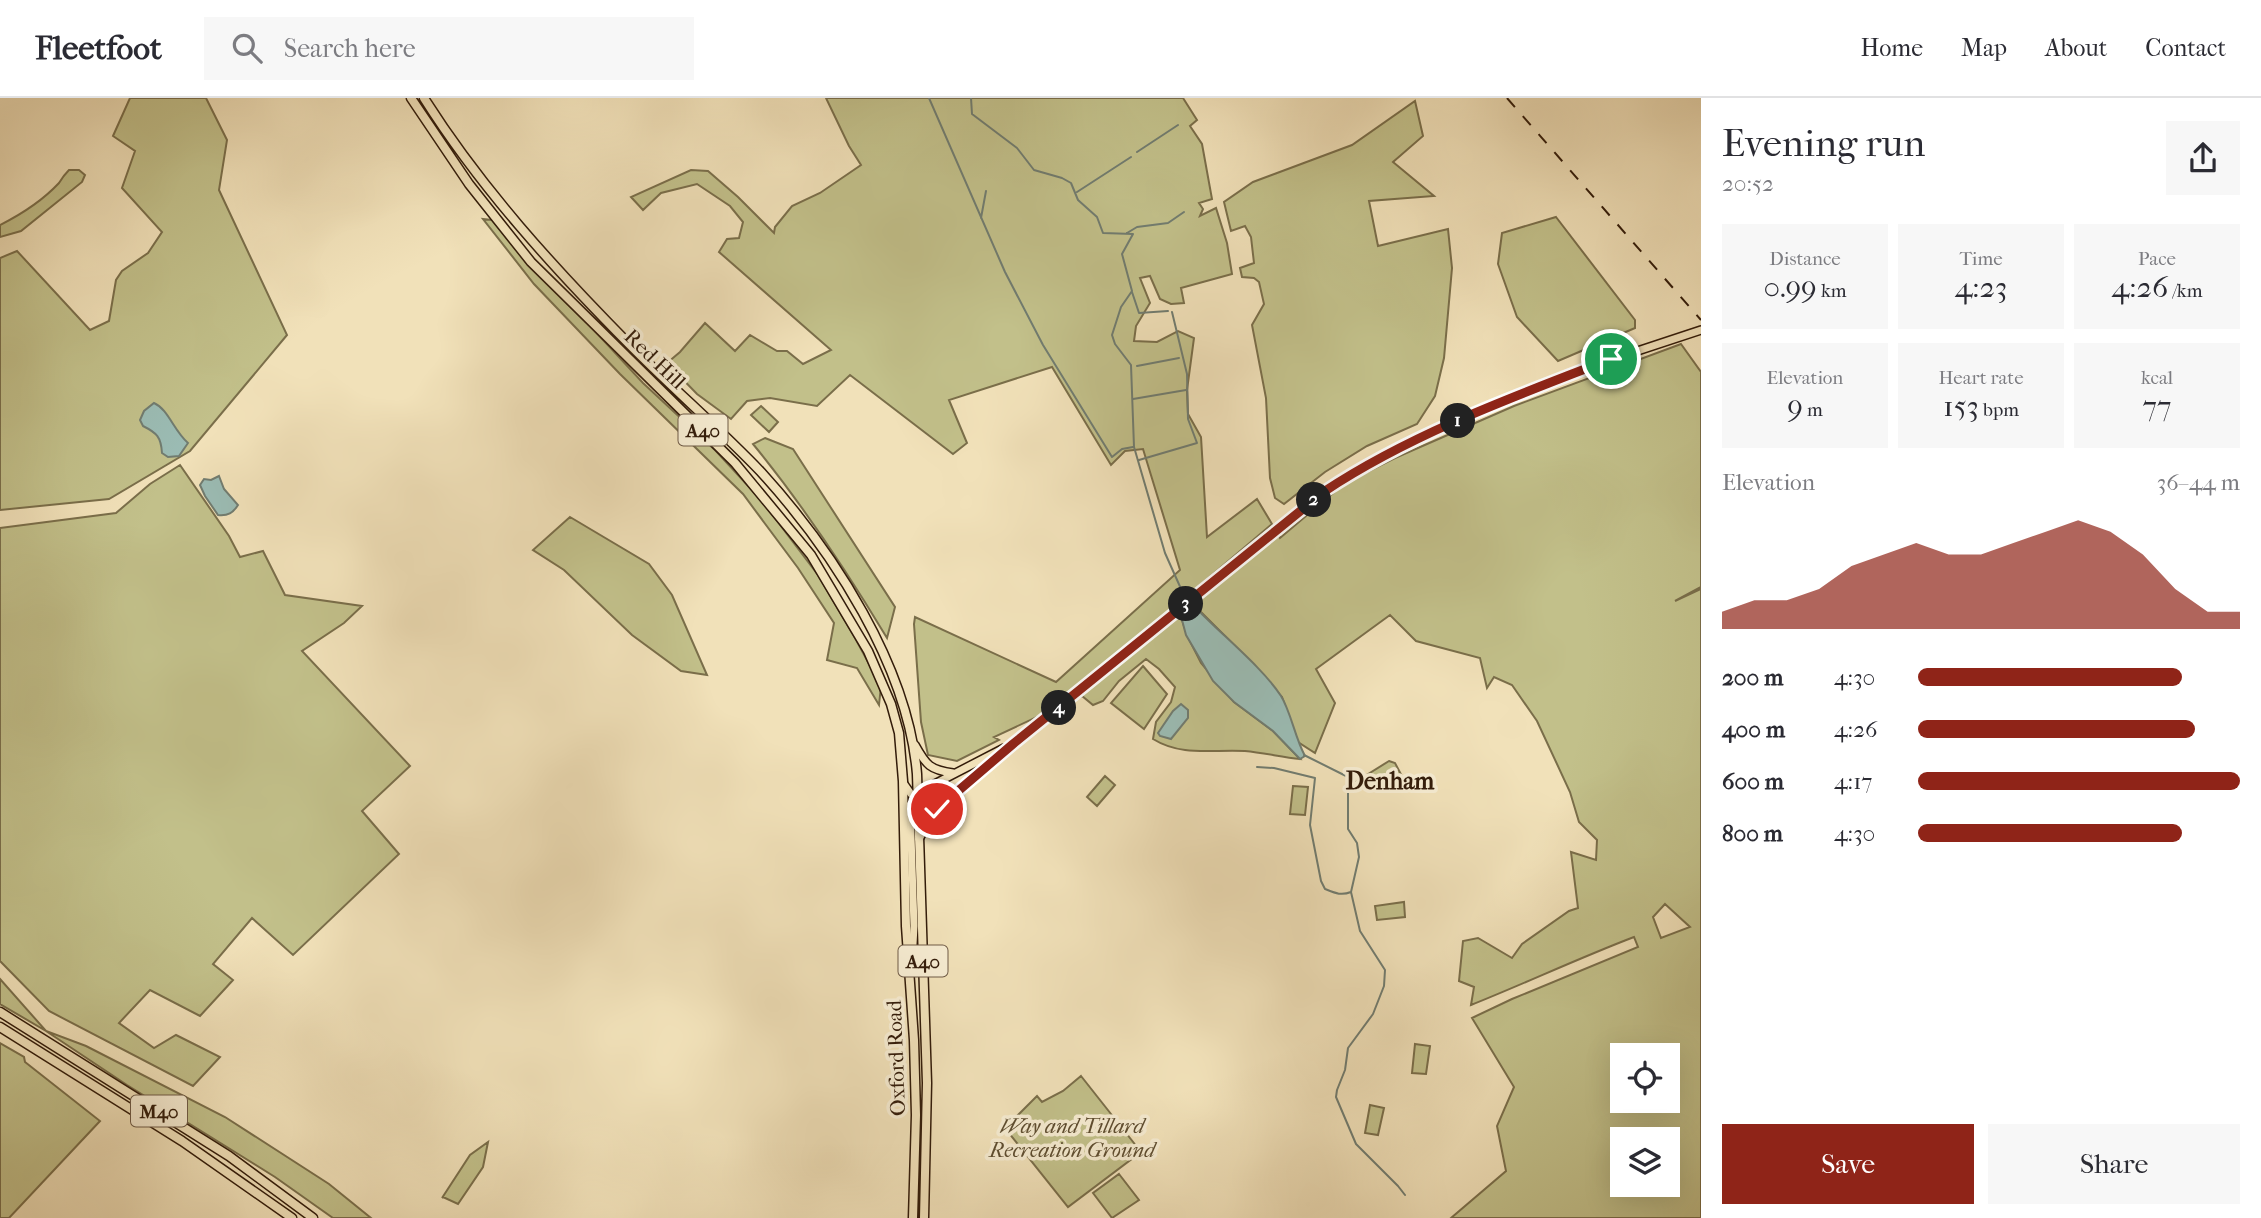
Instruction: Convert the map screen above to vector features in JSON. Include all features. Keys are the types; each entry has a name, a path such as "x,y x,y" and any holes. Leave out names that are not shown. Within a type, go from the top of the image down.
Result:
{"highway":[{"name":"Red Hill","path":"411,98 469,184 531,262 735,463 811,555 868,651 891,704 899,733 904,812"},
{"name":"Red Hill","path":"424,98 473,167 541,252 629,344 754,465 827,555 881,646 898,683 915,745 918,796"},
{"name":"A40","path":"918,796 919,839"},
{"name":"Oxford Road","path":"904,812 905,897 916,1115 913,1218"},
{"name":"Oxford Road","path":"919,839 927,1096 924,1218"},
{"name":"M40","path":"0,1012 229,1156 313,1218"},
{"name":"M40","path":"0,1027 182,1141 292,1218"}],"main road":[{"path":"919,839 937,809 961,788 1325,491 1381,457 1420,438 1589,367 1701,330"},
{"path":"910,984 914,926 910,805 923,790 1013,744"},
{"path":"915,745 931,768 953,773"},
{"path":"903,781 911,794 932,800 961,788"}],"green space":[{"path":"130,98 206,98 227,140 219,190 287,335 190,451 109,499 0,510 0,258 17,251 90,330 109,321 116,280 122,271 148,253 162,232 122,188 135,151 113,136"},
{"path":"826,98 1183,98 1197,120 1190,126 1202,144 1212,199 1199,203 1203,209 1200,216 1216,208 1227,243 1232,274 1181,288 1184,303 1171,304 1160,299 1150,276 1140,278 1150,303 1136,326 1134,341 1157,342 1178,331 1194,338 1187,390 1188,414 1201,437 1207,537 1257,499 1272,524 1054,709 994,737 999,740 957,761 928,755 921,722 915,617 1056,682 1180,570 1143,449 1125,451 1111,465 1052,367 949,400 967,443 953,454 850,375 817,406 770,398 747,401 731,419 697,394 667,363 705,323 735,351 750,335 777,351 787,351 803,364 831,350 719,252 727,239 739,238 743,222 730,206 697,184 661,193 643,210 631,197 691,170 708,171 774,233 775,227 792,206 820,193 861,165"},
{"path":"1415,101 1423,136 1393,162 1434,196 1369,201 1378,246 1448,229 1452,268 1444,358 1435,396 1417,424 1367,446 1325,472 1284,504 1275,498 1270,478 1266,398 1252,325 1264,304 1259,282 1254,278 1242,277 1240,268 1254,263 1251,237 1245,226 1231,231 1224,202 1253,182 1352,145"},
{"path":"69,170 79,170 85,175 82,182 21,231 0,237 0,225 39,201"},
{"path":"1556,217 1635,320 1635,328 1558,361 1517,317 1498,264 1502,233"},
{"path":"483,219 492,220 643,383 715,450 762,501 818,575 855,638 881,686 879,705 857,668 827,660 834,623 798,568 743,494 620,374 534,284"},
{"path":"1681,344 1701,372 1701,587 1675,601 1701,589 1701,1218 1451,1218 1506,1171 1497,1126 1514,1087 1472,1018 1638,947 1634,937 1471,1005 1474,987 1459,981 1463,941 1478,938 1512,958 1522,944 1569,911 1578,908 1571,852 1596,860 1597,840 1579,822 1570,792 1537,721 1512,685 1494,677 1487,688 1480,658 1416,641 1390,615 1316,669 1335,703 1315,753 1298,742 1282,697 1199,610 1182,620 1201,663 1234,702 1273,731 1300,759 1245,751 1186,750 1164,745 1153,739 1156,722 1171,702 1175,687 1146,659 1119,681 1103,701 1093,705 1082,696 1071,701 1276,531 1280,538 1345,483 1514,406","holes":["1665,904 1690,927 1661,938 1653,917"]},
{"path":"761,406 778,422 769,432 751,415"},
{"path":"765,438 793,449 895,607 887,638 823,538 753,444"},
{"path":"180,465 229,536 240,557 263,551 285,595 362,606 344,623 302,651 410,766 362,811 399,854 293,955 252,918 213,964 233,980 200,1016 150,990 119,1023 154,1048 176,1035 220,1057 193,1086 49,1011 0,961 0,528 116,513 150,484"},
{"path":"570,517 649,564 672,595 707,675 681,671 632,635 564,570 533,550"},
{"path":"1143,666 1167,694 1144,729 1111,703"},
{"path":"1389,761 1395,763 1403,778 1396,782 1373,782 1373,779 1367,782 1357,781"},
{"path":"1105,776 1115,785 1097,806 1087,797"},
{"path":"1293,786 1308,787 1305,815 1290,814"},
{"path":"1404,902 1405,917 1377,920 1375,906"},
{"path":"0,979 46,1031 0,1004"},
{"path":"46,1031 86,1046 225,1117 329,1184 371,1218 333,1218 275,1177"},
{"path":"0,1043 24,1057 25,1062 100,1121 9,1218 0,1218"},
{"path":"1415,1044 1430,1046 1426,1074 1412,1073"},
{"name":"Way and Tillard Recreation Ground","path":"1081,1076 1141,1152 1068,1207 1005,1128 1037,1096 1042,1102 1063,1091"},
{"path":"1370,1105 1384,1108 1378,1135 1365,1133"},
{"path":"488,1142 483,1167 458,1204 442,1198 470,1155"},
{"path":"1119,1174 1139,1200 1112,1218 1093,1193"}],"water":[{"path":"154,403 163,410 188,443 179,456 168,457 162,453 157,436 143,426 140,420 144,411"},
{"path":"219,476 224,489 238,505 225,515 218,515 200,485 204,479 211,480"},
{"path":"1198,610 1273,685 1284,702 1305,756 1300,759 1273,731 1234,702 1213,681 1186,635 1182,620"},
{"path":"1181,704 1188,710 1188,718 1171,739 1160,736 1158,733"}],"waterway":[{"path":"929,98 1005,272 1043,345 1112,457 1122,449 1133,447"},
{"path":"971,98 972,114 1017,148 1034,170 1071,183 1078,200 1097,217 1103,233 1133,234 1122,254 1132,291 1121,307 1112,335 1115,344 1131,365 1134,447 1165,553 1186,600"},
{"path":"1137,152 1178,125"},
{"path":"1077,192 1131,157"},
{"path":"981,218 986,191"},
{"path":"1127,233 1137,227 1168,223 1184,212"},
{"path":"1132,292 1139,313 1168,311"},
{"path":"1139,460 1197,443 1188,419 1187,374 1172,312"},
{"path":"1137,366 1179,358"},
{"path":"1133,399 1186,390"},
{"path":"1188,605 1192,616"},
{"path":"1304,755 1348,777 1348,829 1357,843 1359,857 1351,892 1360,931 1385,970 1384,986 1373,1014 1348,1048 1345,1070 1336,1097 1356,1144 1405,1195"},
{"path":"1257,767 1274,768 1315,778 1310,825 1321,881 1325,889 1332,892 1351,892"}],"railway":[{"path":"1507,98 1701,320"}],"district":[{"name":"Denham","path":"1390,781"}],"route":[{"path":"937,809 1325,491 1352,473 1420,438 1611,359"}]}
